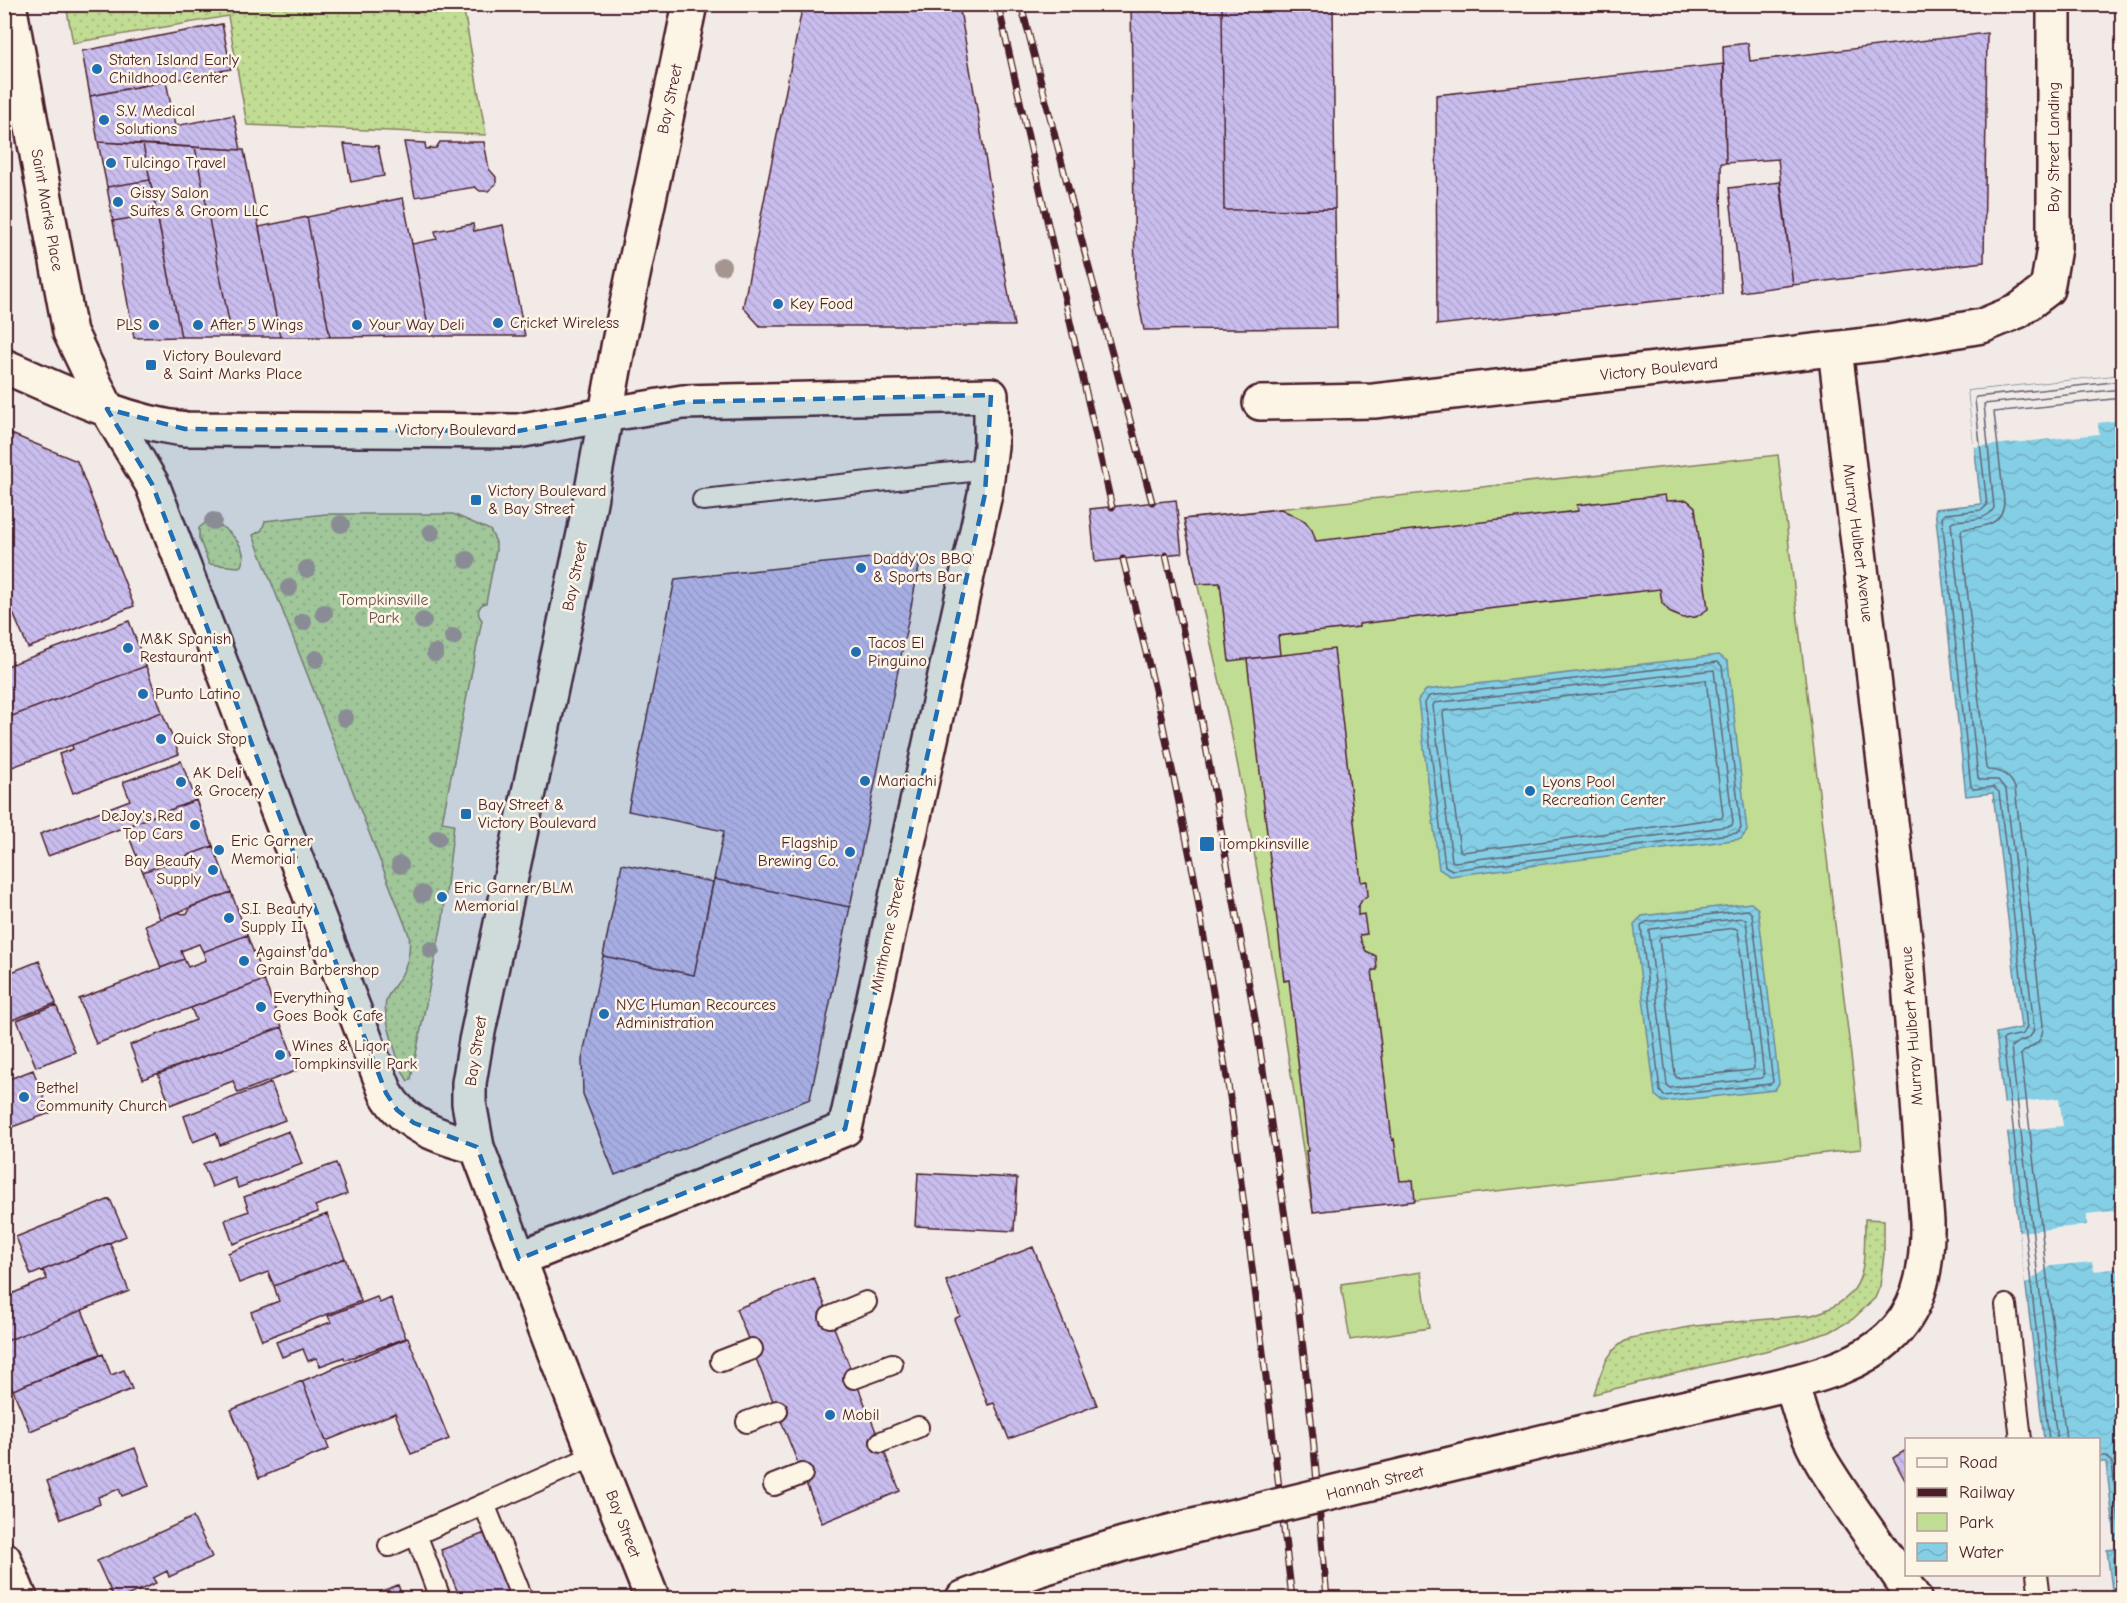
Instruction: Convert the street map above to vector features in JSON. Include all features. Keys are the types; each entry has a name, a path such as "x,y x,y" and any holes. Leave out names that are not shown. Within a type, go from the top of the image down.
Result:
{"street":[{"name":"Saint Marks Place","path":"9,4 70,332 107,409"},
{"name":"Bay Street","path":"652,1599 477,1147 469,1103 469,1083 585,529 605,415 690,4"},
{"name":"Bay Street Landing","path":"2047,289 2054,248 2054,4"},
{"name":"Victory Boulevard","path":"1260,403 1374,401 1884,343 1982,326 2018,311 2047,289"},
{"name":"Murray Hulbert Avenue","path":"1792,1383 1852,1364 1889,1340 1917,1298 1928,1252 1907,956 1835,349"},
{"name":"Victory Boulevard","path":"4,366 107,409 167,427 197,429 518,431 683,402 991,395"},
{"name":"Minthorne Street","path":"519,1259 845,1129 985,494 991,395"},
{"path":"107,409 152,484 386,1093 397,1110 414,1123 441,1137 477,1147"},
{"path":"1792,1383 1803,1422 1823,1464 1914,1599"},
{"name":"Hannah Street","path":"963,1599 1040,1569 1123,1544 1792,1383"},
{"path":"4,1559 20,1599"}],"lane":[{"path":"703,500 988,469"},
{"path":"830,1317 866,1302"},
{"path":"2006,1305 2021,1438"},
{"path":"721,1361 752,1349"},
{"path":"854,1378 892,1364"},
{"path":"747,1422 777,1411"},
{"path":"880,1442 918,1427"},
{"path":"389,1546 596,1455"},
{"path":"774,1485 802,1474"},
{"path":"484,1504 507,1576 522,1599"},
{"path":"416,1534 450,1597"},
{"path":"2037,1576 2040,1599"}],"highlighted area":[{"path":"991,395 985,494 845,1129 519,1259 477,1147 414,1123 397,1110 386,1093 152,484 107,409 185,429 518,431 683,402"}],"green space":[{"path":"66,5 463,5 486,135 247,125 228,16 73,43"},
{"name":"Lyons Pool Recreation Center","path":"1778,455 1861,1149 1313,1212 1242,787 1184,519"},
{"name":"Tompkinsville Park","path":"326,514 453,514 490,530 496,542 486,603 479,610 482,620 442,822 454,824 443,919 411,1079 408,1081 392,1042 385,1008 387,997 401,976 407,961 410,946 409,935 253,535 262,530 265,521"},
{"path":"205,523 224,528 235,538 244,557 241,566 209,564 199,538 199,528"},
{"path":"1865,1219 1884,1220 1884,1254 1880,1286 1875,1298 1853,1319 1830,1332 1773,1349 1594,1394 1610,1354 1631,1338 1695,1326 1812,1315 1844,1300 1853,1291 1863,1267"},
{"path":"1421,1272 1429,1328 1350,1340 1341,1284"}],"water":[{"path":"2122,375 2122,1598 2113,1598 2107,1550 2116,1549 2106,1462 2100,1462 2100,1438 2044,1438 1996,1033 2021,1028 1993,793 1966,796 1935,509 1981,504 1968,391"},
{"path":"1719,655 1728,662 1747,831 1741,839 1450,876 1439,869 1418,700 1426,690"},
{"path":"1751,903 1758,909 1779,1083 1775,1090 1663,1102 1655,1095 1634,924 1642,916"}],"pier":[{"path":"2122,375 2122,420 2098,423 2099,434 1974,447 1968,391"},
{"path":"2059,1098 2063,1126 2004,1132 2001,1104"},
{"path":"2122,1210 2122,1268 2094,1271 2092,1262 2051,1266 2025,1284 2019,1232 2087,1225 2087,1214"}],"building":[{"path":"803,4 959,4 1014,326 760,326 743,307"},
{"path":"1131,4 1222,4 1224,210 1335,209 1337,328 1144,330 1135,283"},
{"path":"1222,4 1333,4 1335,209 1224,210"},
{"path":"222,24 231,69 90,96 82,51"},
{"path":"1987,33 1984,262 1793,285 1778,159 1726,163 1723,46 1748,43 1750,61"},
{"path":"1724,64 1726,163 1721,163 1722,294 1437,325 1436,95"},
{"path":"166,81 175,126 234,115 241,150 98,142 90,96"},
{"path":"98,142 143,144 150,180 107,187"},
{"path":"404,142 425,143 426,149 436,148 440,142 484,142 489,169 496,177 496,184 488,191 480,191 475,187 415,197"},
{"path":"143,144 195,147 232,337 181,337"},
{"path":"344,144 378,146 384,176 351,182"},
{"path":"195,147 244,150 280,337 232,337"},
{"path":"150,180 157,214 113,221 107,187"},
{"path":"1780,182 1793,285 1741,292 1729,188"},
{"path":"403,198 430,336 330,337 307,217"},
{"path":"157,214 181,337 134,338 113,221"},
{"path":"307,217 330,337 280,337 259,227"},
{"path":"473,224 474,231 503,225 525,336 430,336 412,244 437,239 435,231"},
{"path":"4,431 77,461 134,606 28,648 4,592"},
{"path":"1665,495 1666,501 1687,500 1695,507 1708,609 1696,617 1683,618 1671,613 1662,603 1660,589 1359,624 1359,627 1278,636 1280,655 1229,661 1220,583 1197,584 1184,519 1281,509 1305,521 1316,541 1578,511 1577,505"},
{"path":"1176,500 1182,553 1095,562 1090,509"},
{"path":"908,554 920,562 850,907 714,879 724,831 628,811 675,579"},
{"path":"129,621 146,666 4,719 4,667"},
{"path":"1334,649 1361,882 1367,881 1368,895 1358,907 1358,915 1364,914 1367,934 1360,935 1366,951 1376,956 1377,970 1372,970 1392,1140 1394,1139 1400,1181 1413,1180 1415,1201 1313,1212 1289,980 1284,981 1247,659"},
{"path":"146,666 162,712 4,770 4,747 9,746 4,735 4,719"},
{"path":"162,712 179,754 73,793 59,754 73,749 72,745"},
{"path":"181,761 196,800 48,856 40,834 130,800 123,782"},
{"path":"196,800 213,846 143,872 125,827"},
{"path":"213,846 231,892 160,919 143,872"},
{"path":"622,864 713,882 694,975 603,956"},
{"path":"714,879 850,907 810,1099 615,1175 583,1094 582,1060 603,956 694,975"},
{"path":"231,892 247,935 203,952 199,944 181,951 184,959 161,968 145,925 177,912 188,913 190,907"},
{"path":"247,935 264,980 96,1044 79,999 184,959 188,967 206,960 203,952"},
{"path":"39,961 56,1003 4,1023 4,975"},
{"path":"264,980 282,1027 143,1079 130,1045 196,1020 191,1008"},
{"path":"56,1005 75,1052 36,1067 17,1020"},
{"path":"282,1027 298,1070 238,1093 233,1081 170,1105 158,1074"},
{"name":"Bethel Community Church","path":"33,1070 50,1113 4,1130 4,1081"},
{"path":"271,1083 285,1120 220,1145 216,1133 193,1142 184,1116"},
{"path":"289,1131 302,1164 238,1188 235,1178 212,1187 203,1164"},
{"path":"336,1163 347,1194 315,1206 318,1212 233,1244 225,1220 249,1211 244,1197"},
{"path":"918,1173 1017,1178 1014,1231 915,1226"},
{"path":"110,1199 126,1236 31,1275 16,1237"},
{"path":"327,1214 345,1258 274,1286 268,1272 239,1283 228,1253"},
{"path":"110,1243 129,1291 4,1342 4,1297 47,1279 43,1270"},
{"path":"1033,1247 1097,1405 1009,1439 994,1403 988,1405 954,1319 960,1316 946,1281"},
{"path":"345,1258 361,1301 262,1340 251,1312 279,1301 274,1286"},
{"path":"814,1278 900,1491 822,1523 736,1309"},
{"path":"377,1297 380,1303 391,1298 406,1338 345,1360 344,1357 320,1366 316,1358 308,1361 303,1349 282,1357 276,1342 331,1322 328,1316"},
{"path":"82,1310 100,1354 13,1390 4,1370 4,1342"},
{"path":"408,1338 449,1439 411,1454 395,1413 326,1441 302,1381"},
{"path":"103,1354 111,1375 124,1370 132,1389 30,1431 13,1390"},
{"path":"302,1381 329,1449 259,1478 231,1410"},
{"path":"135,1448 149,1486 122,1496 119,1489 98,1497 100,1504 61,1519 47,1481"},
{"path":"1905,1451 1905,1480 1893,1458"},
{"path":"193,1517 212,1557 169,1577 167,1571 153,1578 156,1583 122,1598 114,1598 97,1561"},
{"path":"485,1533 510,1598 460,1598 441,1550"},
{"path":"398,1585 403,1598 364,1598"}],"railway":[{"path":"998,4 1112,507"},
{"path":"1021,4 1152,502"},
{"path":"1166,555 1194,681 1257,1029 1298,1304 1313,1437 1327,1598"},
{"path":"1123,559 1159,706 1194,876 1230,1097 1292,1598"}],"place":[{"name":"Staten Island Early Childhood Center","path":"97,69"},
{"name":"S.V. Medical Solutions","path":"104,120"},
{"name":"Tulcingo Travel","path":"111,163"},
{"name":"Gissy Salon Suites & Groom LLC","path":"118,202"},
{"name":"Key Food","path":"778,304"},
{"name":"Cricket Wireless","path":"498,323"},
{"name":"PLS","path":"154,325"},
{"name":"After 5 Wings","path":"198,325"},
{"name":"Your Way Deli","path":"357,325"},
{"name":"Victory Boulevard & Saint Marks Place","path":"151,365"},
{"name":"Victory Boulevard & Bay Street","path":"476,500"},
{"name":"Daddy'Os BBQ & Sports Bar","path":"861,568"},
{"name":"M&K Spanish Restaurant","path":"128,648"},
{"name":"Tacos El Pinguino","path":"856,652"},
{"name":"Punto Latino","path":"143,694"},
{"name":"Quick Stop","path":"161,739"},
{"name":"Mariachi","path":"865,781"},
{"name":"AK Deli & Grocery","path":"181,782"},
{"name":"Lyons Pool Recreation Center","path":"1530,791"},
{"name":"Bay Street & Victory Boulevard","path":"466,814"},
{"name":"DeJoy's Red Top Cars","path":"195,825"},
{"name":"Tompkinsville","path":"1207,844"},
{"name":"Eric Garner Memorial","path":"219,850"},
{"name":"Flagship Brewing Co.","path":"850,852"},
{"name":"Bay Beauty Supply","path":"213,870"},
{"name":"Eric Garner/BLM Memorial","path":"442,897"},
{"name":"S.I. Beauty Supply II","path":"229,918"},
{"name":"Against da Grain Barbershop","path":"244,961"},
{"name":"Everything Goes Book Cafe","path":"261,1007"},
{"name":"NYC Human Recources Administration","path":"604,1014"},
{"name":"Wines & Liqor Tompkinsville Park","path":"280,1055"},
{"name":"Bethel Community Church","path":"24,1097"},
{"name":"Mobil","path":"830,1415"}]}
